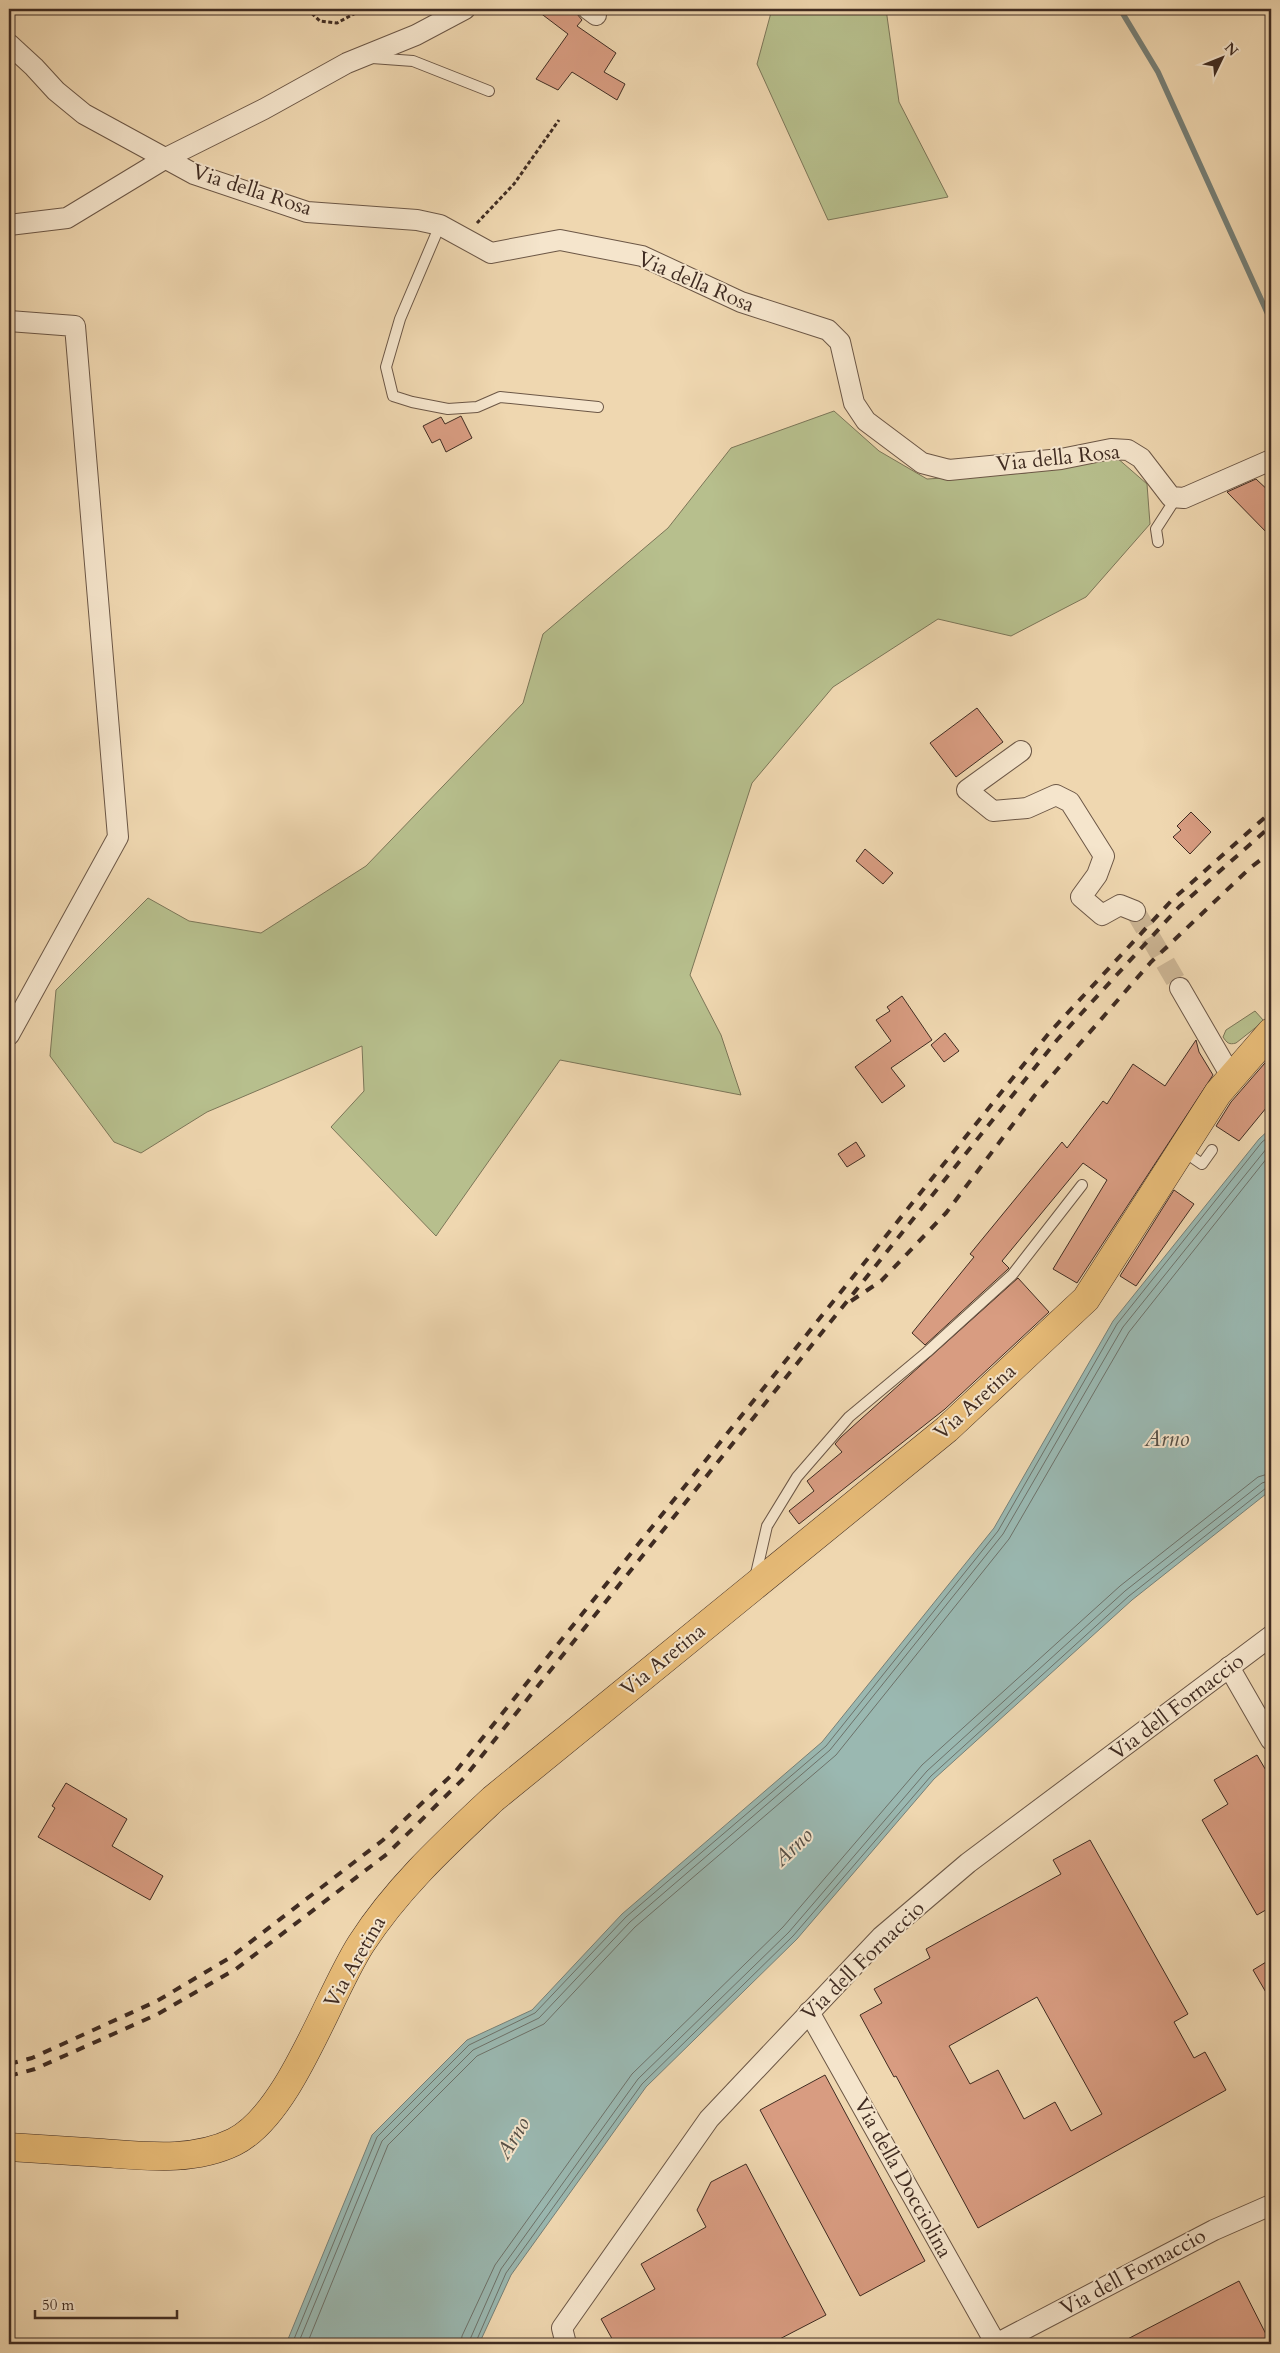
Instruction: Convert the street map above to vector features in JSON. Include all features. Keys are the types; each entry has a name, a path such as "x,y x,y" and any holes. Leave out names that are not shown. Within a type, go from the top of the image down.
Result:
{"main road":[{"name":"Via Aretina","path":"9,2147 166,2157 201,2153 234,2142 254,2128 275,2105 360,1945 387,1906 431,1856 493,1799 947,1429 1098,1288 1182,1150 1230,1076 1271,1032"}],"street":[{"path":"9,225 66,218 166,158 362,57 416,34 465,9"},
{"name":"Via della Rosa","path":"9,44 56,91 84,114 194,174 307,212 417,220 440,225 490,253 560,240 642,256 740,302 828,330 840,342 854,403 866,421 922,463 949,470 1061,459 1111,449 1128,450 1141,458 1171,497 1176,498"},
{"path":"9,321 74,326 118,837 9,1035"},
{"path":"1176,498 1184,498 1271,460"},
{"path":"1021,751 967,790 993,811 1027,808 1056,795 1070,802 1104,856 1097,875 1081,897 1102,915 1120,904 1135,911"},
{"path":"1180,988 1230,1076"},
{"name":"Via dell Fornaccio","path":"566,2344 562,2328 709,2119 881,1937 968,1863 1271,1636"},
{"path":"1229,1667 1271,1740"},
{"name":"Via della Docciolina","path":"810,2012 996,2344"},
{"name":"Via dell Fornaccio","path":"996,2344 1214,2230 1271,2205"}],"lane":[{"path":"362,57 414,61 489,91"},
{"path":"440,225 400,319 386,367 393,396 448,409 477,406 500,397 598,407"},
{"path":"1158,542 1156,529 1176,498"},
{"path":"1182,1150 1202,1164 1212,1150"},
{"path":"754,1587 767,1526 797,1477 849,1418 927,1352 1012,1275 1082,1185"}],"path":[{"path":"308,9 320,21 337,23 363,9"},
{"path":"462,238 514,184 559,120"}],"green space":[{"path":"772,9 886,9 899,102 948,197 828,220 757,64"},
{"path":"834,411 879,451 927,479 1025,473 1116,457 1147,484 1150,524 1086,597 1011,636 938,619 833,687 752,783 690,975 721,1035 741,1095 560,1060 436,1236 331,1127 364,1091 362,1046 207,1112 141,1153 114,1142 50,1056 56,990 148,898 189,921 261,933 366,866 523,703 543,634 668,528 731,448"},
{"path":"1255,1011 1264,1021 1236,1043 1230,1044 1227,1042 1223,1037 1226,1030"}],"water":[{"name":"Arno","path":"1271,1128 1271,1490 1132,1600 934,1779 797,1939 646,2087 511,2275 479,2344 286,2344 372,2135 467,2040 532,2010 622,1914 822,1742 994,1528 1113,1321 1259,1139"}],"building":[{"path":"535,9 576,9 577,14 582,20 577,26 616,53 604,72 625,84 617,100 572,72 558,90 536,79 568,34"},
{"path":"461,416 472,438 446,452 440,439 432,443 423,426 441,417 445,424"},
{"path":"1256,479 1271,493 1271,537 1227,492"},
{"path":"977,708 1003,742 956,777 930,743"},
{"path":"1191,812 1211,832 1190,854 1173,837 1181,830 1177,826"},
{"path":"865,849 893,873 883,884 856,861"},
{"path":"902,996 932,1040 891,1068 905,1086 882,1103 855,1067 891,1041 876,1020 890,1011 887,1007"},
{"path":"945,1033 959,1051 944,1062 931,1045"},
{"path":"1196,1040 1199,1052 1213,1075 1077,1283 1053,1269 1107,1180 1083,1163 1002,1261 1009,1268 1007,1270 925,1345 912,1333 974,1257 970,1254 1062,1142 1067,1148 1103,1101 1107,1104 1133,1064 1165,1086"},
{"path":"1271,1056 1271,1102 1239,1141 1216,1126 1231,1102"},
{"path":"856,1142 865,1156 847,1167 838,1154"},
{"path":"1174,1190 1194,1204 1136,1286 1120,1276"},
{"path":"1018,1278 1049,1312 945,1409 799,1524 789,1511 814,1491 807,1481 842,1452 835,1444 841,1437"},
{"path":"1257,1755 1271,1779 1271,1907 1257,1915 1202,1820 1228,1804 1214,1780"},
{"path":"66,1783 127,1819 112,1846 163,1876 150,1900 38,1837 55,1808 52,1806"},
{"path":"1090,1840 1188,2014 1174,2022 1194,2058 1205,2052 1226,2090 978,2228 896,2076 894,2077 860,2015 882,2003 874,1989 930,1958 926,1949 1061,1874 1053,1860","holes":["1037,1997 1102,2114 1071,2131 1055,2102 1024,2119 998,2070 970,2084 949,2046"]},
{"path":"1271,1959 1271,2001 1253,1970"},
{"path":"825,2075 925,2261 860,2296 760,2110"},
{"path":"746,2164 826,2315 770,2344 615,2344 601,2319 655,2289 641,2264 706,2227 697,2210 711,2182"},
{"path":"1239,2281 1271,2344 1118,2344"}],"waterway":[{"path":"1120,9 1158,72 1271,321"}],"tunnel":[{"path":"1135,911 1180,988"}],"railway":[{"path":"9,2064 32,2058 157,2001 231,1957 383,1840 456,1771 1049,1033 1172,900 1271,812"},
{"path":"9,2076 35,2069 158,2014 236,1969 387,1854 464,1778 1057,1040 1179,907 1271,826"},
{"path":"851,1301 881,1281 946,1213 1035,1095 1151,962 1250,868 1271,852"}]}
